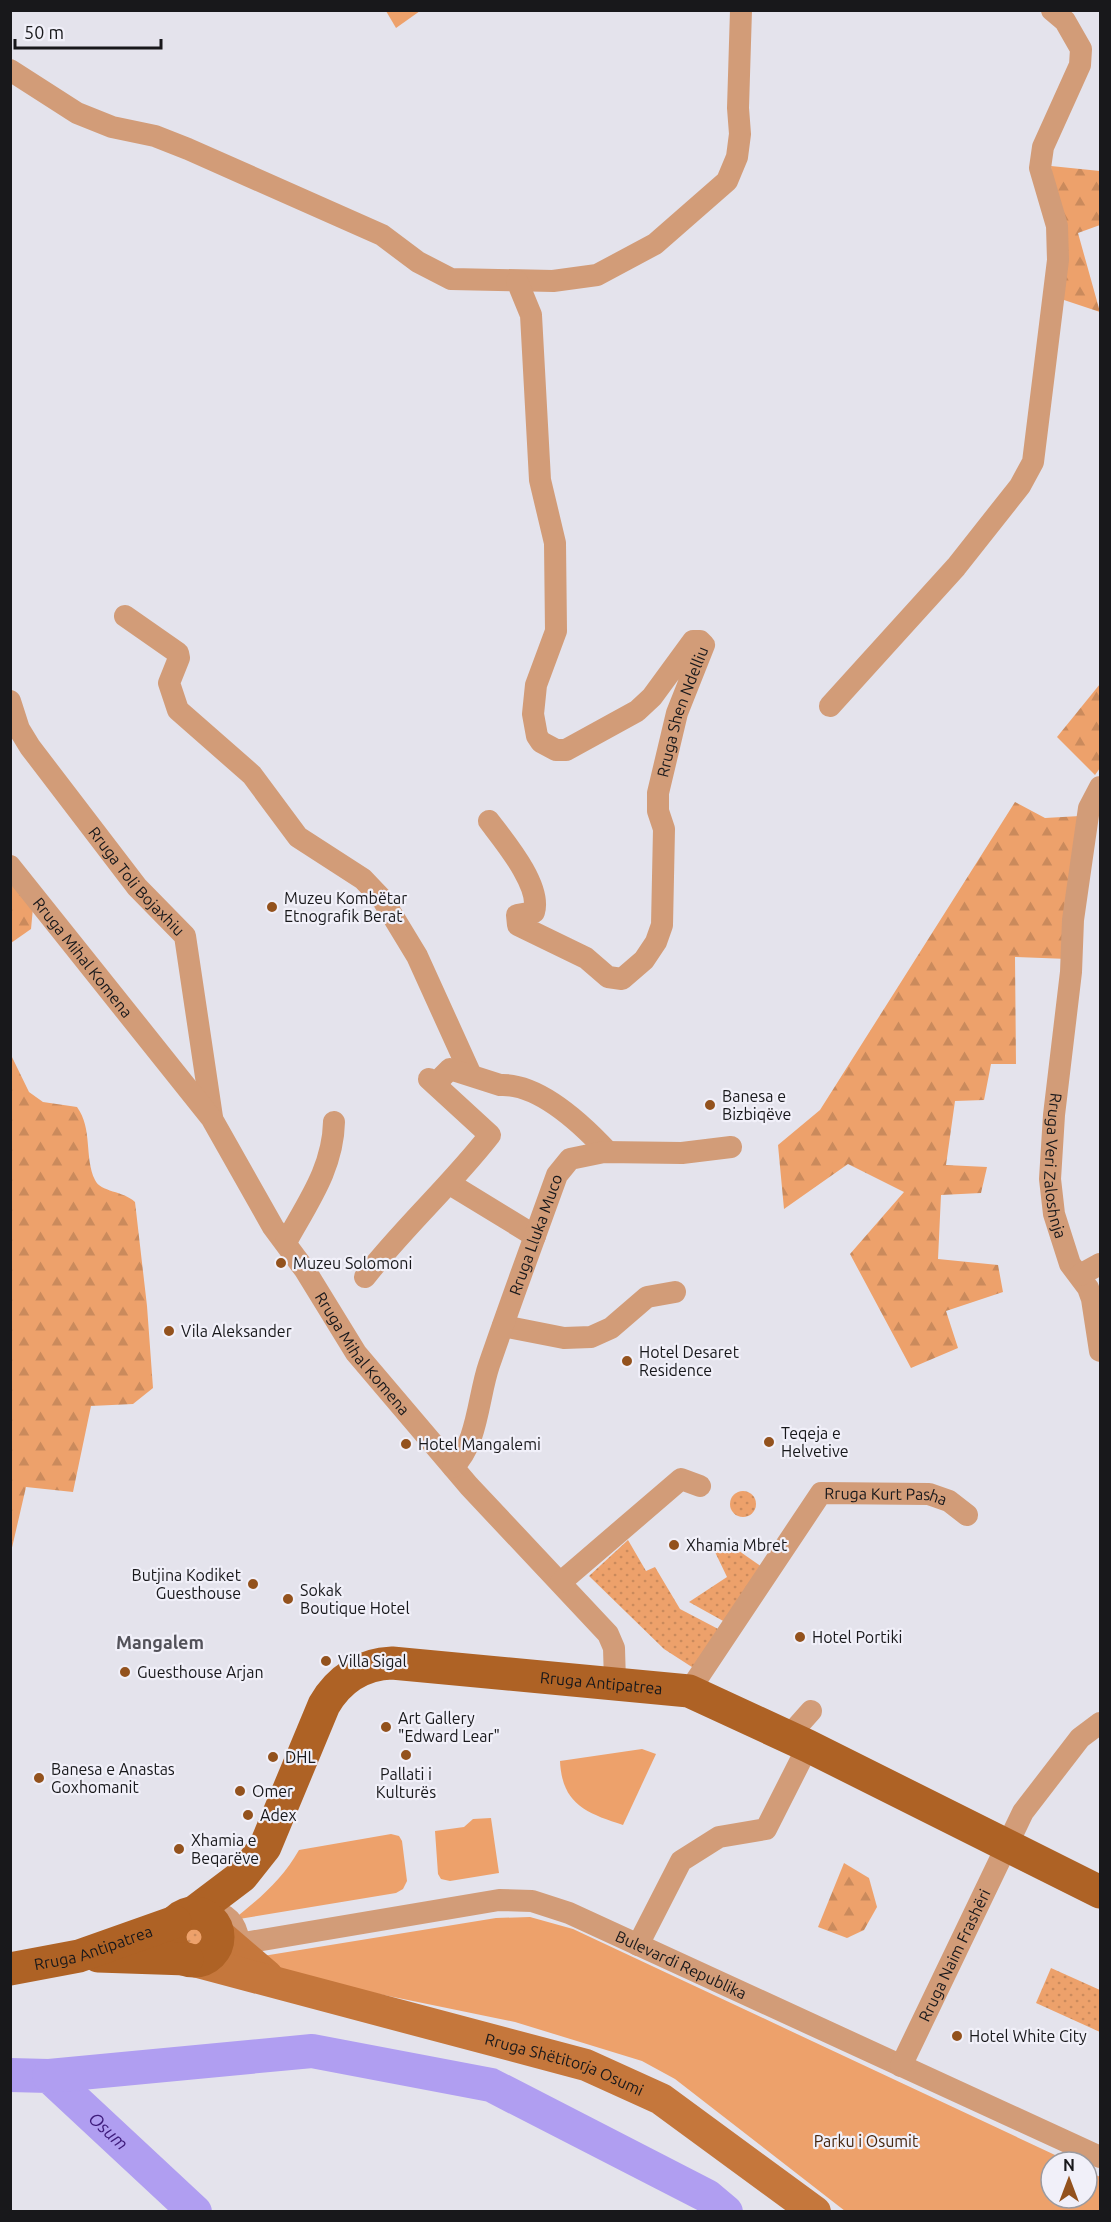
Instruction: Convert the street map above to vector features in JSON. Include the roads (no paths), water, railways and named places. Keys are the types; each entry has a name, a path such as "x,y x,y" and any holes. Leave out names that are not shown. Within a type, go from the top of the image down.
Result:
{"main road":[{"name":"Rruga Antipatrea","path":"10,1969 79,1956 217,1936 242,1876 265,1847 275,1828 324,1704 332,1691 355,1673 377,1664 408,1662 689,1691 1101,1892"},
{"path":"187,1959 180,1956 171,1944 171,1929 217,1936"},
{"name":"Rruga Shëtitorja Osumi","path":"79,1956 187,1959 217,1936 280,1986 586,2065 661,2099 815,2211"}],"street":[{"path":"10,70 77,113 112,127 155,136 188,149 382,235 418,262 451,279 553,281 597,275 627,261 655,244 727,181 737,157 740,134 738,108 741,10"},
{"path":"830,706 956,567 1020,486 1033,462 1058,260 1057,226 1040,168 1043,147 1080,65 1081,49 1065,21 1052,10"},
{"name":"Rruga Shen Ndelliu","path":"489,821 517,859 534,895 536,909 530,914 517,915 518,925 586,958 608,977 622,979 644,960 656,942 662,925 664,829 658,804 666,753 677,713 704,645 700,641 693,641 652,697 630,717 607,726 566,750 548,747 537,736 533,714 536,685 556,631 555,543 540,480 531,321 525,295 517,281"},
{"path":"125,616 178,653 169,683 178,710 252,775 298,837 363,879 383,900 417,956 471,1075"},
{"name":"Rruga Toli Bojaxhiu","path":"10,701 19,729 42,763 137,887 185,936 212,1119"},
{"name":"Rruga Veri Zaloshnja","path":"1101,787 1089,808 1073,920 1071,972 1054,1115 1050,1179 1054,1214 1070,1264 1080,1275 1092,1299 1101,1351"},
{"name":"Rruga Mihal Komena","path":"10,866 212,1119 273,1227 286,1242 356,1353 453,1467 608,1634 614,1648 615,1682"},
{"path":"365,1277 397,1237 450,1184 490,1133 432,1081 450,1069 500,1085 508,1083 541,1096 589,1132 608,1152"},
{"path":"286,1242 324,1174 327,1155 333,1142 334,1122"},
{"name":"Rruga Lluka Muco","path":"453,1467 462,1457 468,1444 488,1368 557,1175 570,1159 608,1152 682,1154 731,1147"},
{"path":"450,1184 535,1236"},
{"path":"1080,1275 1101,1264"},
{"path":"503,1326 564,1338 591,1337 611,1328 647,1297 675,1292"},
{"path":"561,1582 681,1479 700,1486"},
{"name":"Rruga Kurt Pasha","path":"689,1691 821,1493 929,1494 949,1501 967,1515"},
{"path":"638,1945 681,1861 720,1837 766,1829 797,1742 811,1711"},
{"name":"Rruga Naim Frashëri","path":"901,2066 1023,1812 1080,1738 1101,1723"},
{"name":"Bulevardi Republika","path":"217,1936 487,1902 519,1900 550,1906 1101,2157"}],"waterway":[{"path":"49,2076 312,2051 491,2085 707,2196 726,2212"},
{"name":"Osum","path":"10,2075 49,2076 195,2212"}],"place":[{"name":"Muzeu Kombëtar Etnografik Berat","path":"272,907"},
{"name":"Banesa e Bizbiqëve","path":"710,1105"},
{"name":"Muzeu Solomoni","path":"281,1263"},
{"name":"Vila Aleksander","path":"169,1331"},
{"name":"Hotel Desaret Residence","path":"627,1361"},
{"name":"Teqeja e Helvetive","path":"769,1442"},
{"name":"Hotel Mangalemi","path":"406,1444"},
{"name":"Xhamia Mbret","path":"674,1545"},
{"name":"Butjina Kodiket Guesthouse","path":"253,1584"},
{"name":"Sokak Boutique Hotel","path":"288,1599"},
{"name":"Hotel Portiki","path":"800,1637"},
{"name":"Villa Sigal","path":"326,1661"},
{"name":"Guesthouse Arjan","path":"125,1672"},
{"name":"Art Gallery \"Edward Lear\"","path":"386,1727"},
{"name":"Pallati i Kulturës","path":"406,1755"},
{"name":"DHL","path":"273,1757"},
{"name":"Banesa e Anastas Goxhomanit","path":"39,1778"},
{"name":"Omer","path":"240,1791"},
{"name":"Adex","path":"248,1815"},
{"name":"Xhamia e Beqarëve","path":"179,1849"},
{"name":"Hotel White City","path":"957,2036"}],"district":[{"name":"Mangalem","path":"160,1643"}],"park label":[{"name":"Parku i Osumit","path":"866,2141"}]}
